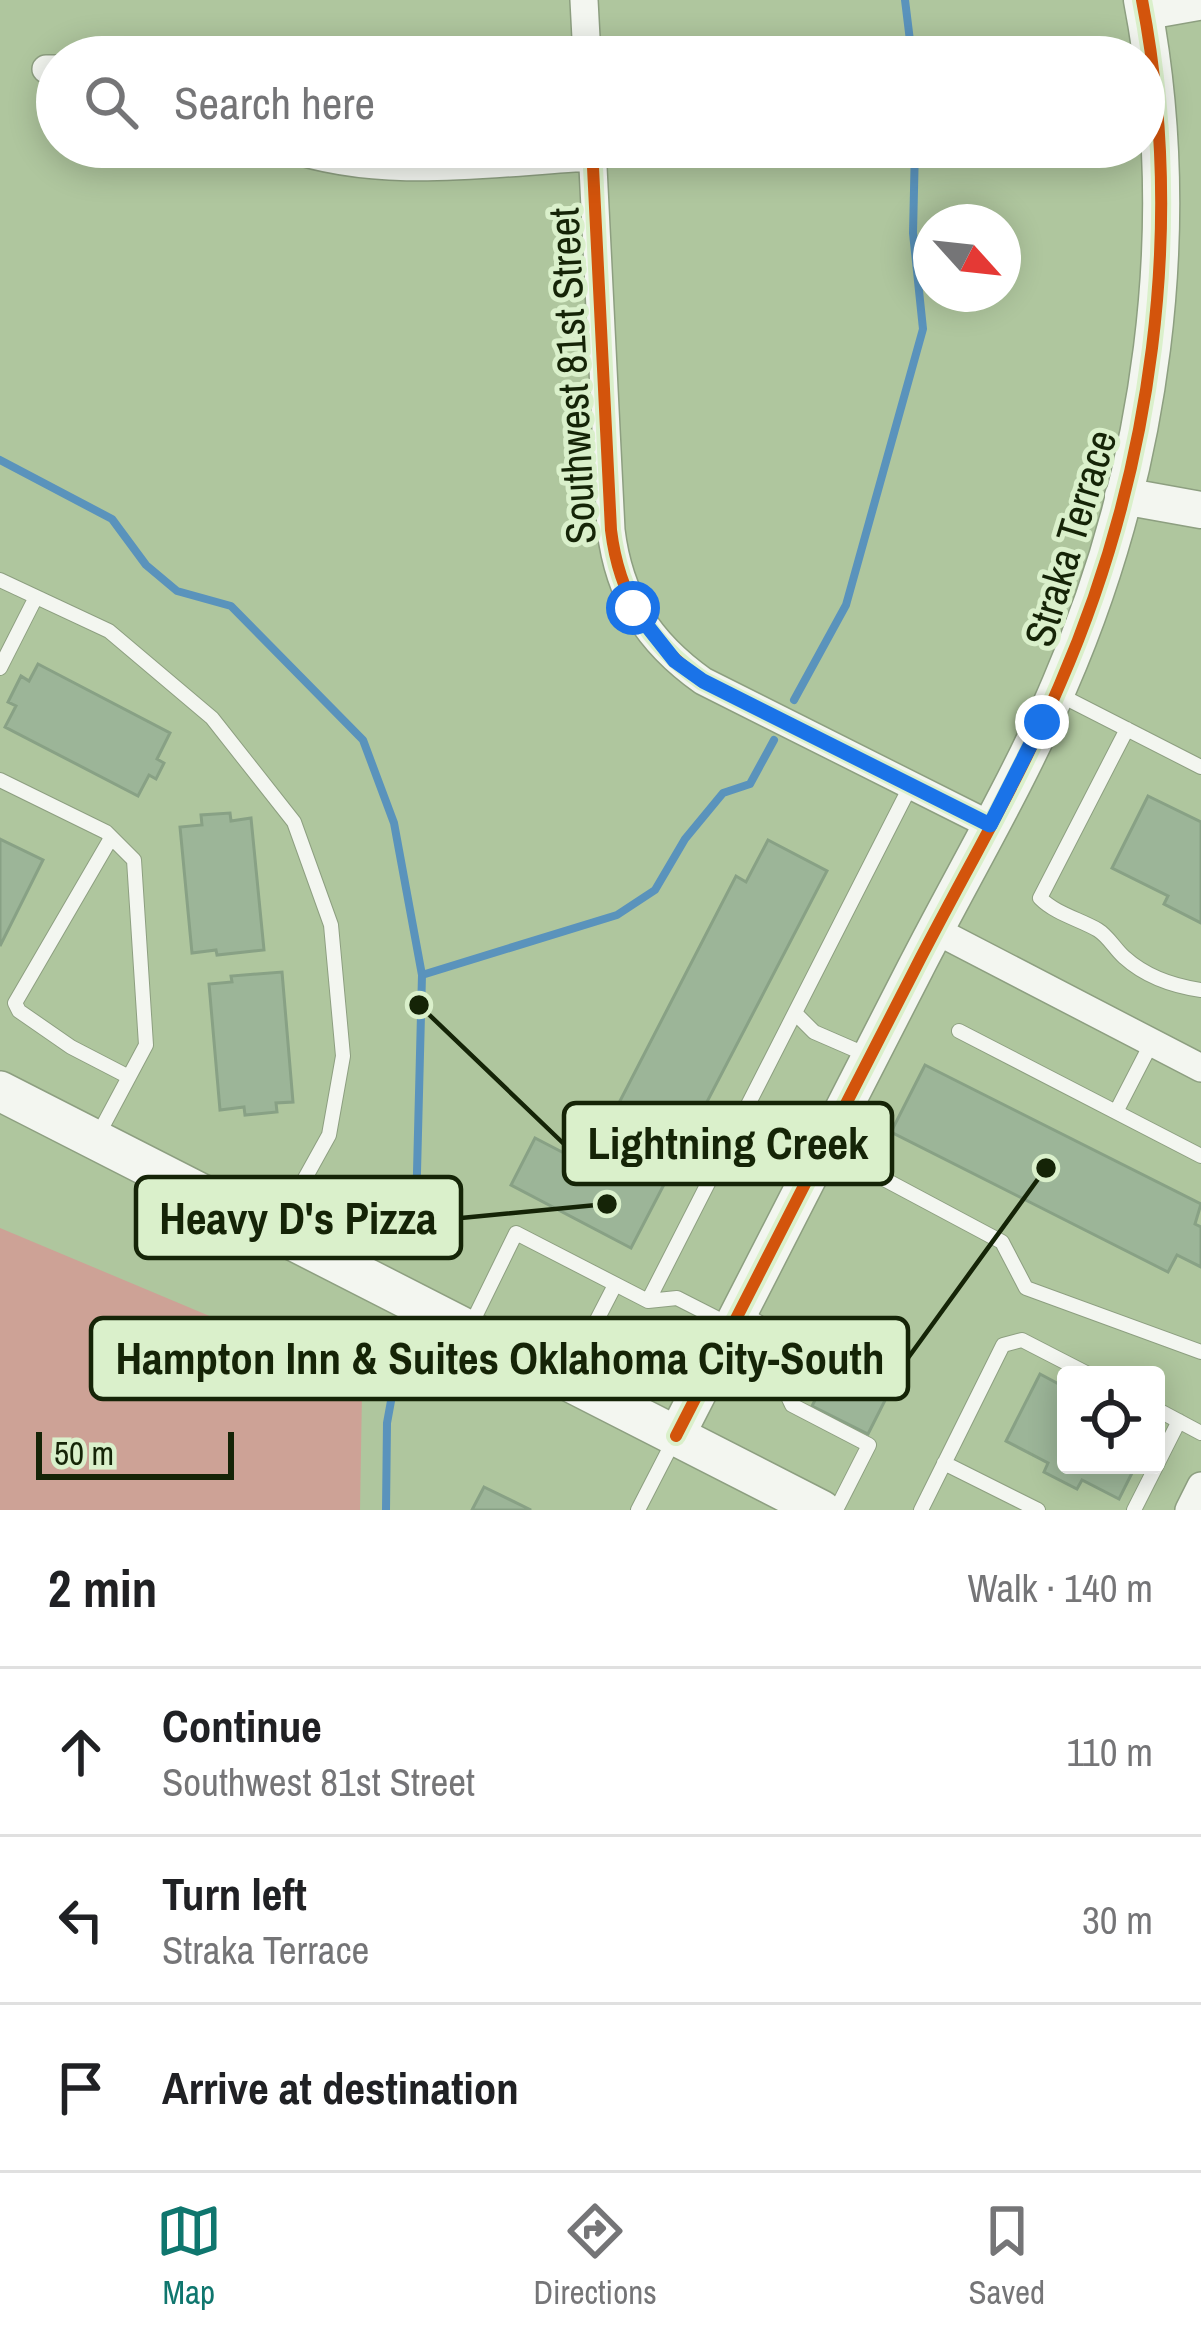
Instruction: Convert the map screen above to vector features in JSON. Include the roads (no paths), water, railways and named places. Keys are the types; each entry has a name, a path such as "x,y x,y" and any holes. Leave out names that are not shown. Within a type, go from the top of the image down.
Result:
{"main road":[{"path":"0,1090 567,1379 796,1504"}],"street":[{"path":"584,0 586,36"},
{"path":"1143,8 1201,6"},
{"name":"Southwest 81st Street","path":"594,168 611,530 615,563 633,608 675,661 703,681 990,825"},
{"name":"Straka Terrace","path":"676,1436 1056,693 1109,552 1143,401 1159,275 1158,168"},
{"path":"1123,496 1201,510"},
{"path":"935,930 1201,1068"},
{"path":"1189,1510 1201,1486"}],"lane":[{"path":"0,580 109,631 212,718 294,823 331,925 344,1057 328,1135 276,1231"},
{"path":"0,668 36,597"},
{"path":"1056,693 1201,767"},
{"path":"1127,729 1040,898 1103,932 1127,960 1148,973 1169,984 1201,990"},
{"path":"0,780 111,838 134,860 146,1045 95,1139"},
{"path":"648,1301 911,785"},
{"path":"111,838 15,1003 19,1011 71,1047 129,1077"},
{"path":"795,1013 814,1032 870,1057"},
{"path":"959,1031 1201,1156"},
{"path":"1117,1110 1152,1042"},
{"path":"824,1148 1002,1242 1026,1288 1201,1352"},
{"path":"469,1329 516,1233 648,1301 677,1298 804,1347 784,1388 792,1405 869,1445 836,1510"},
{"path":"567,1379 615,1285"},
{"path":"921,1510 1004,1345 1022,1340 1073,1366"},
{"path":"1165,1414 1201,1432"},
{"path":"1134,1510 1179,1421"},
{"path":"638,1510 676,1436"},
{"path":"944,1463 1038,1510"}],"waterway":[{"path":"905,0 909,36"},
{"path":"794,700 846,605 923,329 913,233 915,168"},
{"path":"0,460 112,519 146,565 177,591 231,606 363,740 394,823 422,975 415,1251"},
{"path":"422,975 617,915 655,890 685,839 723,793 750,784 774,740"},
{"path":"386,1510 387,1423 401,1346"}],"place":[{"name":"Lightning Creek","path":"419,1005"},
{"name":"Hampton Inn & Suites Oklahoma City-South","path":"1046,1168"},
{"name":"Heavy D's Pizza","path":"607,1204"}]}
